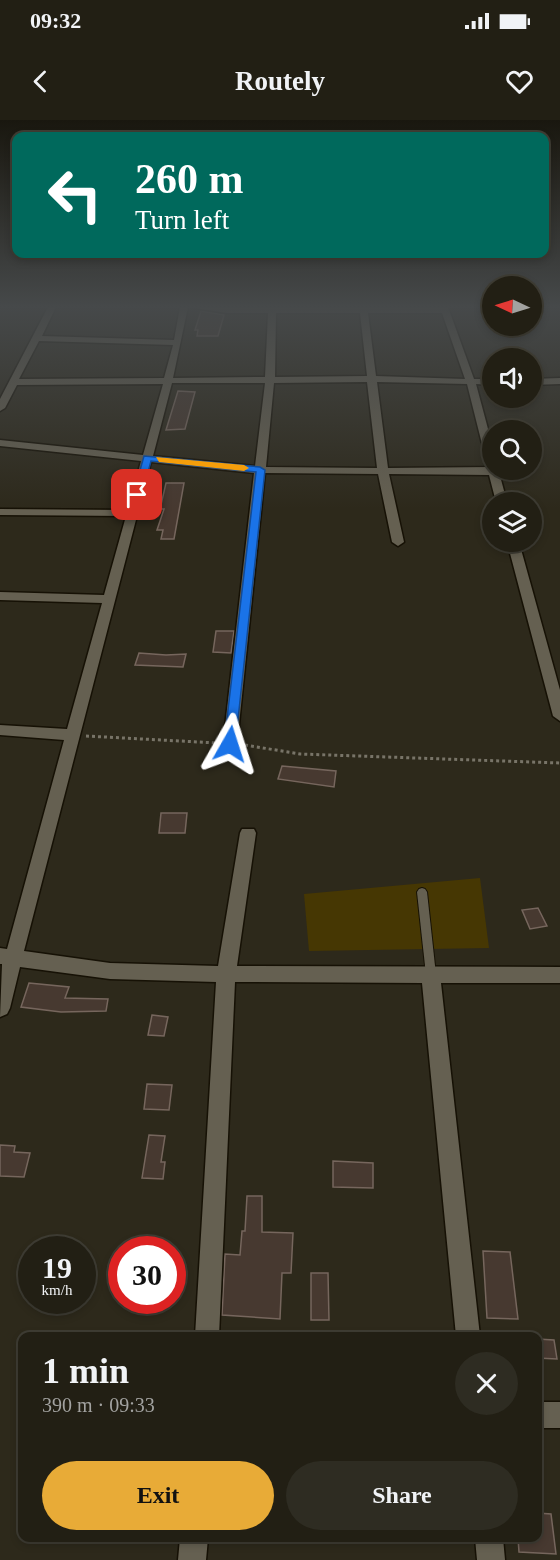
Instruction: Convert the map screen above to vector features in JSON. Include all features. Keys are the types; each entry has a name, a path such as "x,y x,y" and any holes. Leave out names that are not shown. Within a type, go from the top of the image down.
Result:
{"street":[{"path":"0,408 19,374"},
{"path":"0,1008 7,957 73,735 169,374"},
{"path":"230,744 270,374"},
{"path":"370,374 383,471 398,542"},
{"path":"468,374 482,426"},
{"path":"15,382 371,379 482,382"},
{"path":"542,382 560,381"},
{"path":"0,443 260,470 482,469"},
{"path":"0,512 132,513"},
{"path":"516,552 560,716"},
{"path":"0,596 110,599"},
{"path":"0,730 73,735"},
{"path":"207,1332 226,974 248,833"},
{"path":"7,957 110,971 226,974 560,975"},
{"path":"431,975 468,1332"},
{"path":"542,1415 560,1416"},
{"path":"192,1560 194,1542"},
{"path":"489,1542 491,1560"}],"lane":[{"path":"422,892 431,975"}],"path":[{"path":"73,735 230,744 300,754 560,763"}],"shaded area":[{"path":"480,878 489,948 309,951 304,894"}],"building":[{"path":"178,391 195,392 185,429 166,430"},
{"path":"166,483 184,483 174,539 161,539 163,530 157,530 164,509 160,509"},
{"path":"216,631 234,631 231,653 213,652"},
{"path":"139,653 186,654 183,667 135,665"},
{"path":"282,766 336,771 334,787 278,779"},
{"path":"161,813 187,813 185,833 159,833"},
{"path":"538,908 547,926 530,929 522,910"},
{"path":"29,983 69,987 65,998 108,999 106,1011 61,1012 21,1007"},
{"path":"152,1015 168,1017 164,1036 148,1035"},
{"path":"147,1084 172,1085 169,1110 144,1109"},
{"path":"149,1135 165,1136 161,1162 165,1162 163,1179 142,1178"},
{"path":"0,1145 15,1146 14,1152 30,1153 24,1177 0,1176"},
{"path":"333,1161 373,1163 373,1188 333,1187"},
{"path":"247,1196 262,1196 262,1232 293,1233 291,1273 282,1273 280,1319 222,1315 225,1254 240,1255 242,1231 245,1231"},
{"path":"483,1251 510,1252 518,1319 487,1318"},
{"path":"311,1273 328,1273 329,1320 311,1320"},
{"path":"542,1339 554,1340 557,1359 542,1358"},
{"path":"542,1513 551,1514 556,1554 519,1552 518,1542 542,1542"}],"slow traffic":[{"path":"159,459 244,468"}],"route":[{"path":"137,495 147,458 260,470 230,744"}]}
